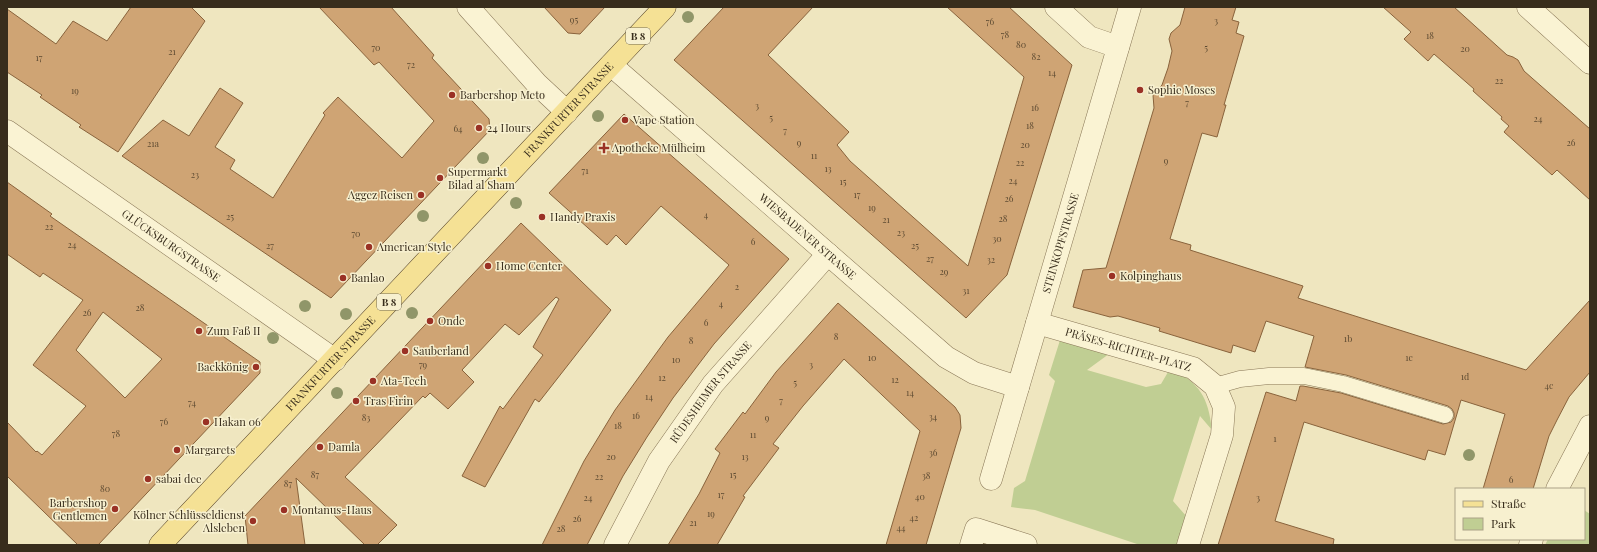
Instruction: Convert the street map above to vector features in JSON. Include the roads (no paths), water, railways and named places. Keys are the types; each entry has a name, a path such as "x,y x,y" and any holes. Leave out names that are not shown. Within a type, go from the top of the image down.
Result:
{"main road":[{"name":"FRANKFURTER STRASSE","path":"160,545 665,7"}],"street":[{"path":"468,7 537,84 567,112"},
{"path":"1056,7 1089,37 1118,47"},
{"name":"STEINKOPFSTRASSE","path":"991,479 1130,7"},
{"path":"1528,7 1590,64"},
{"name":"WIESBADENER STRASSE","path":"611,65 946,357 974,373 1018,387"},
{"name":"GLÜCKSBURGSTRASSE","path":"7,131 335,360"},
{"name":"RÜDESHEIMER STRASSE","path":"615,545 659,461 712,384 828,254"},
{"name":"PRÄSES-RICHTER-PLATZ","path":"1038,323 1193,368 1214,386 1224,407 1222,435 1188,545"},
{"path":"1558,488 1590,426"},
{"path":"973,537 1026,545"}],"lane":[{"path":"1214,386 1240,379 1304,376 1343,384 1445,415"}],"place":[{"name":"Sophie Moses","path":"1140,90"},
{"name":"Barbershop Meto","path":"452,95"},
{"name":"Vape Station","path":"625,120"},
{"name":"24 Hours","path":"479,128"},
{"name":"Apotheke Mülheim","path":"604,148"},
{"name":"Supermarkt Bilad al Sham","path":"440,178"},
{"name":"Aggez Reisen","path":"421,195"},
{"name":"Handy Praxis","path":"542,217"},
{"name":"American Style","path":"369,247"},
{"name":"Home Center","path":"488,266"},
{"name":"Kolpinghaus","path":"1112,276"},
{"name":"Banlao","path":"343,278"},
{"name":"Onde","path":"430,321"},
{"name":"Zum Faß II","path":"199,331"},
{"name":"Sauberland","path":"405,351"},
{"name":"Backkönig","path":"256,367"},
{"name":"Ata-Tech","path":"373,381"},
{"name":"Tras Firin","path":"356,401"},
{"name":"Hakan 06","path":"206,422"},
{"name":"Damla","path":"320,447"},
{"name":"Margarets","path":"177,450"},
{"name":"sabai dee","path":"148,479"},
{"name":"Barbershop Gentlemen","path":"115,509"},
{"name":"Montanus-Haus","path":"284,510"},
{"name":"Kölner Schlüsseldienst Alsleben","path":"253,521"}]}
